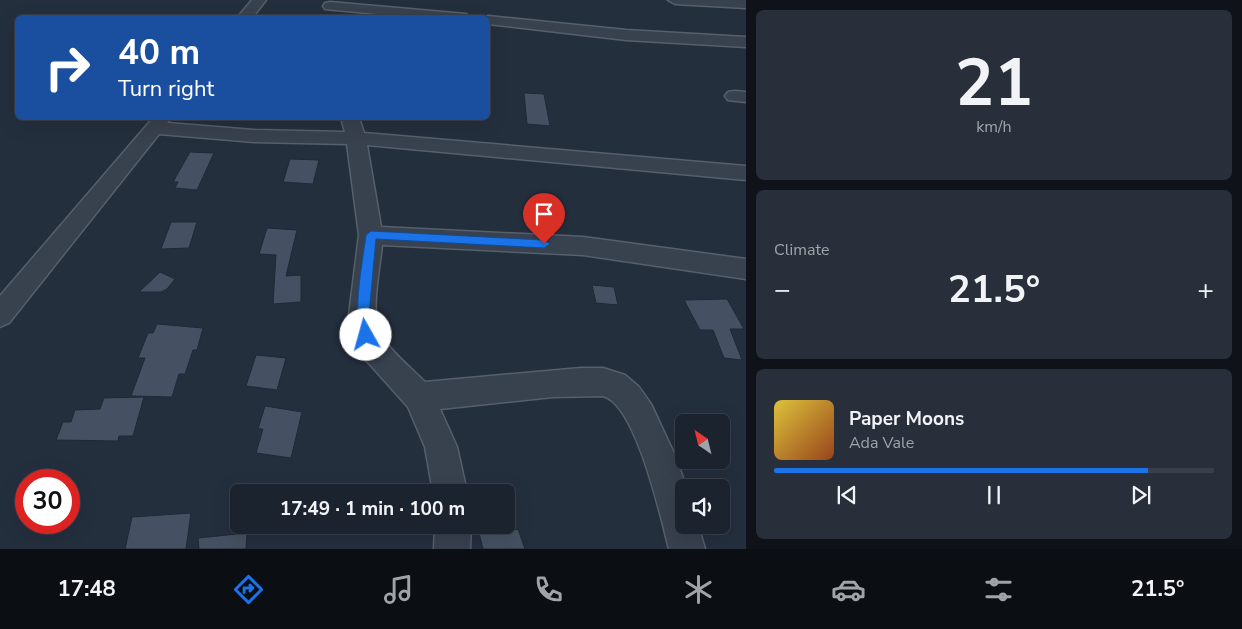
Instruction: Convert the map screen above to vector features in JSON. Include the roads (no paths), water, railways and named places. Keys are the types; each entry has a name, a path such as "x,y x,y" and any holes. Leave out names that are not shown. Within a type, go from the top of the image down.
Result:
{"street":[{"path":"246,15 259,0"},
{"path":"675,0 746,4"},
{"path":"330,8 397,5 450,15"},
{"path":"330,8 343,15"},
{"path":"490,20 626,35 746,42"},
{"path":"0,315 158,123 254,136 353,128 746,174"},
{"path":"353,128 371,235 362,315 366,335 375,350 419,397 441,447 448,484"},
{"path":"371,235 583,246 746,269"},
{"path":"419,397 571,381 614,384 632,400 652,436 687,549"},
{"path":"452,549 453,534"}]}
